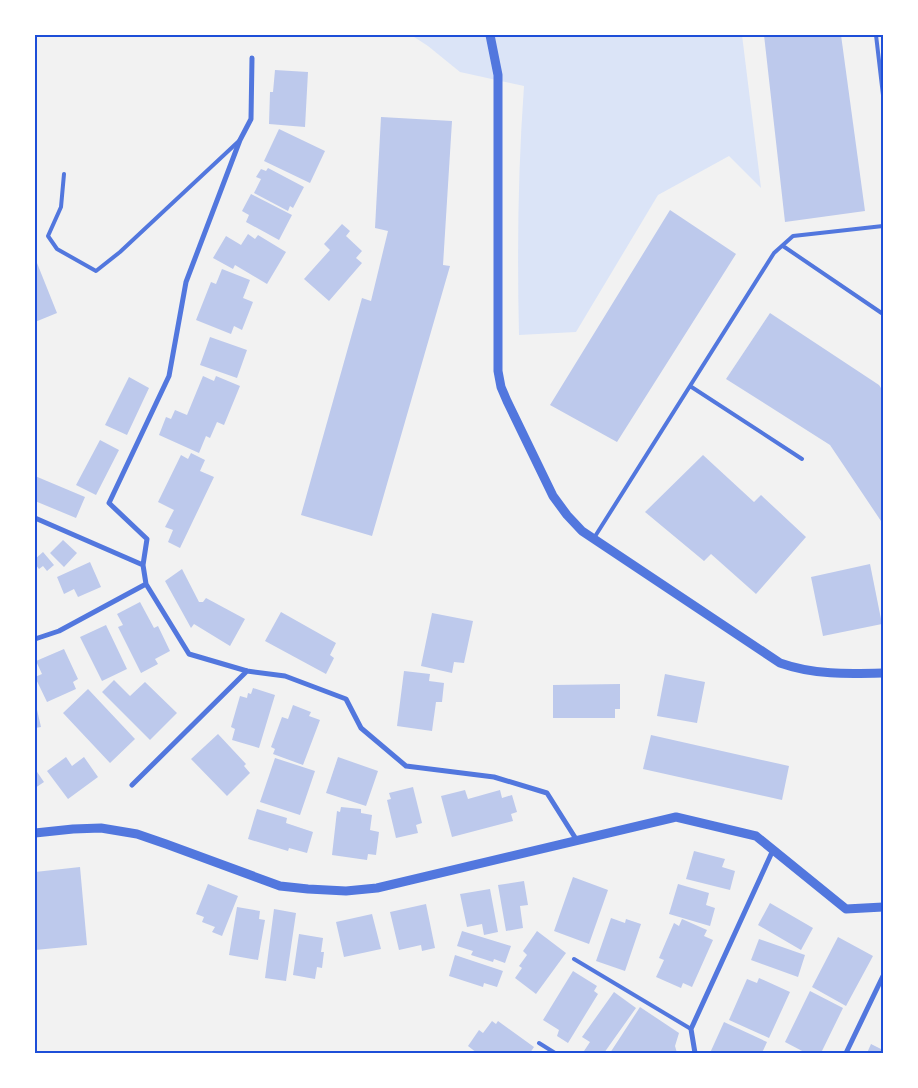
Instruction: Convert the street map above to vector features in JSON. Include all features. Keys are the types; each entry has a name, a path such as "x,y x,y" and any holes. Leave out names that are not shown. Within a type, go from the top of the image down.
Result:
{"street":[{"path":"490,35 498,76 498,371 501,386 553,496 577,526 594,539 780,662 794,668 817,673 883,673"},
{"path":"252,58 251,118 240,140 186,282 170,376 109,503 146,539 143,565 146,584 189,654 247,671 285,676 346,699 361,728 406,766 494,777 547,793 576,839"},
{"path":"35,518 143,565"},
{"path":"35,639 59,631 146,584"},
{"path":"132,785 247,671"},
{"path":"35,833 101,828 137,834 280,886 346,890 377,888 576,839 676,817 756,836 846,909 883,907"},
{"path":"695,1053 691,1029 774,850"},
{"path":"846,1053 883,976"}],"lane":[{"path":"876,35 883,95"},
{"path":"64,174 61,207 48,236 57,250 96,271 120,252 240,140"},
{"path":"594,539 774,253 794,236 883,226"},
{"path":"783,246 883,314"},
{"path":"690,386 802,459"},
{"path":"574,960 691,1029"},
{"path":"539,1043 555,1053"}],"shaded area":[{"path":"411,35 742,35 761,188 729,156 658,195 576,332 519,335 518,210 524,86 460,72"}],"building":[{"path":"764,35 841,35 865,211 785,222"},
{"path":"275,70 308,72 305,127 269,124 270,92 273,92"},
{"path":"381,117 452,121 443,265 450,266 372,536 301,515 362,298 371,301 388,231 375,228"},
{"path":"279,129 325,151 310,183 264,161"},
{"path":"268,168 304,187 293,208 290,206 288,211 254,193 261,179 256,177 261,169 266,171"},
{"path":"251,194 292,215 279,240 246,222 249,215 242,211"},
{"path":"670,210 736,254 617,442 550,405"},
{"path":"342,224 350,231 346,236 362,251 356,258 362,263 329,301 304,279 330,250 324,244"},
{"path":"248,234 255,239 258,235 286,252 267,284 235,265 233,269 213,258 226,236 241,245"},
{"path":"35,258 57,313 35,322"},
{"path":"222,269 250,280 243,298 253,302 242,330 234,326 231,334 196,320 211,282 216,284"},
{"path":"770,313 879,385 883,391 883,524 830,445 726,379"},
{"path":"210,337 247,350 237,378 200,365"},
{"path":"203,376 214,381 216,376 240,386 224,425 217,422 210,438 206,436 199,453 159,435 166,417 171,419 175,410 187,415"},
{"path":"129,377 149,388 127,435 105,425"},
{"path":"100,440 119,450 96,495 76,485"},
{"path":"191,453 205,460 200,471 214,477 180,548 168,542 173,530 165,527 174,510 158,502 181,455 188,459"},
{"path":"703,455 754,502 761,495 806,537 756,594 711,554 704,561 645,512"},
{"path":"35,476 85,497 76,518 35,501"},
{"path":"63,540 77,553 64,567 50,553"},
{"path":"43,552 54,565 47,571 43,566 39,569 35,564 35,559"},
{"path":"90,562 101,587 78,597 74,589 64,594 57,577"},
{"path":"870,564 882,624 823,636 811,577"},
{"path":"182,569 199,602 203,602 206,598 245,619 230,646 194,624 191,628 165,581"},
{"path":"140,602 154,628 158,626 170,651 155,659 158,664 141,673 118,627 123,625 117,614"},
{"path":"281,612 336,643 330,655 334,658 326,674 265,641"},
{"path":"432,613 473,621 464,663 454,662 452,673 421,666"},
{"path":"106,625 127,669 102,681 80,637"},
{"path":"64,649 78,679 73,682 76,689 47,702 35,677 42,674 36,661"},
{"path":"404,671 430,674 429,681 444,683 442,702 436,702 432,731 397,726"},
{"path":"665,674 705,682 697,723 657,716"},
{"path":"114,680 130,696 145,682 177,713 150,740 102,692"},
{"path":"620,684 620,709 615,709 615,718 553,718 553,685"},
{"path":"253,688 275,695 259,748 232,740 235,729 231,727 240,696 247,698 248,693 251,694"},
{"path":"88,689 135,739 110,763 63,713"},
{"path":"35,701 41,727 35,728"},
{"path":"293,705 311,712 309,716 320,720 303,765 273,754 275,749 271,747 282,717 288,719"},
{"path":"218,734 246,764 244,766 250,773 227,796 191,759"},
{"path":"651,735 789,766 782,800 643,769"},
{"path":"66,757 72,766 84,757 98,777 68,799 47,771"},
{"path":"338,757 378,771 366,806 326,793"},
{"path":"275,758 315,771 300,815 260,802"},
{"path":"35,769 44,782 35,788"},
{"path":"413,787 422,823 416,825 418,833 396,838 387,800 391,799 389,793"},
{"path":"465,790 468,799 500,790 502,798 512,795 517,812 511,814 513,821 452,837 441,796"},
{"path":"341,807 361,809 361,813 372,815 370,830 379,832 376,855 368,854 367,860 332,855 337,811 340,812"},
{"path":"257,809 287,818 286,823 313,832 307,853 289,848 288,851 248,839"},
{"path":"694,851 725,859 722,867 735,871 730,890 686,879"},
{"path":"80,867 87,945 35,950 35,872"},
{"path":"573,877 608,890 589,944 554,931"},
{"path":"524,881 528,905 520,906 523,928 506,931 498,885"},
{"path":"208,884 238,896 222,936 212,932 215,927 202,922 204,917 196,914"},
{"path":"678,884 709,893 706,905 715,908 710,926 669,914"},
{"path":"490,889 498,932 484,935 482,924 467,927 460,894"},
{"path":"770,903 813,928 801,950 758,925"},
{"path":"426,904 435,948 422,951 421,945 399,950 390,912"},
{"path":"237,907 260,911 259,919 265,920 258,960 229,955"},
{"path":"274,909 296,913 286,981 265,978"},
{"path":"372,914 381,949 344,957 336,922"},
{"path":"611,918 625,923 626,919 641,924 625,971 596,961"},
{"path":"682,919 707,930 704,936 713,940 692,987 683,983 681,988 656,977 664,960 659,958 674,923 679,926"},
{"path":"462,931 511,946 505,963 494,959 493,962 471,955 473,951 457,946"},
{"path":"537,931 566,953 536,994 515,978 522,968 519,966 527,955 523,951"},
{"path":"299,934 323,938 321,952 324,952 322,968 317,967 315,979 293,975"},
{"path":"838,937 873,956 846,1006 812,987"},
{"path":"759,939 805,955 798,977 751,960"},
{"path":"455,955 503,971 497,987 484,983 483,987 449,976"},
{"path":"573,971 597,986 594,991 598,994 568,1043 557,1036 559,1030 543,1020"},
{"path":"759,978 790,992 769,1038 729,1020 747,979 757,983"},
{"path":"810,991 843,1008 821,1053 806,1053 785,1042"},
{"path":"614,992 636,1008 604,1053 587,1053 584,1051 590,1042 582,1037"},
{"path":"640,1007 679,1033 675,1046 677,1053 610,1053"},
{"path":"492,1021 496,1024 498,1021 534,1047 530,1053 477,1053 468,1046 479,1030 483,1033"},
{"path":"724,1022 767,1042 762,1053 710,1053"},
{"path":"871,1044 883,1050 883,1053 867,1053"}]}
